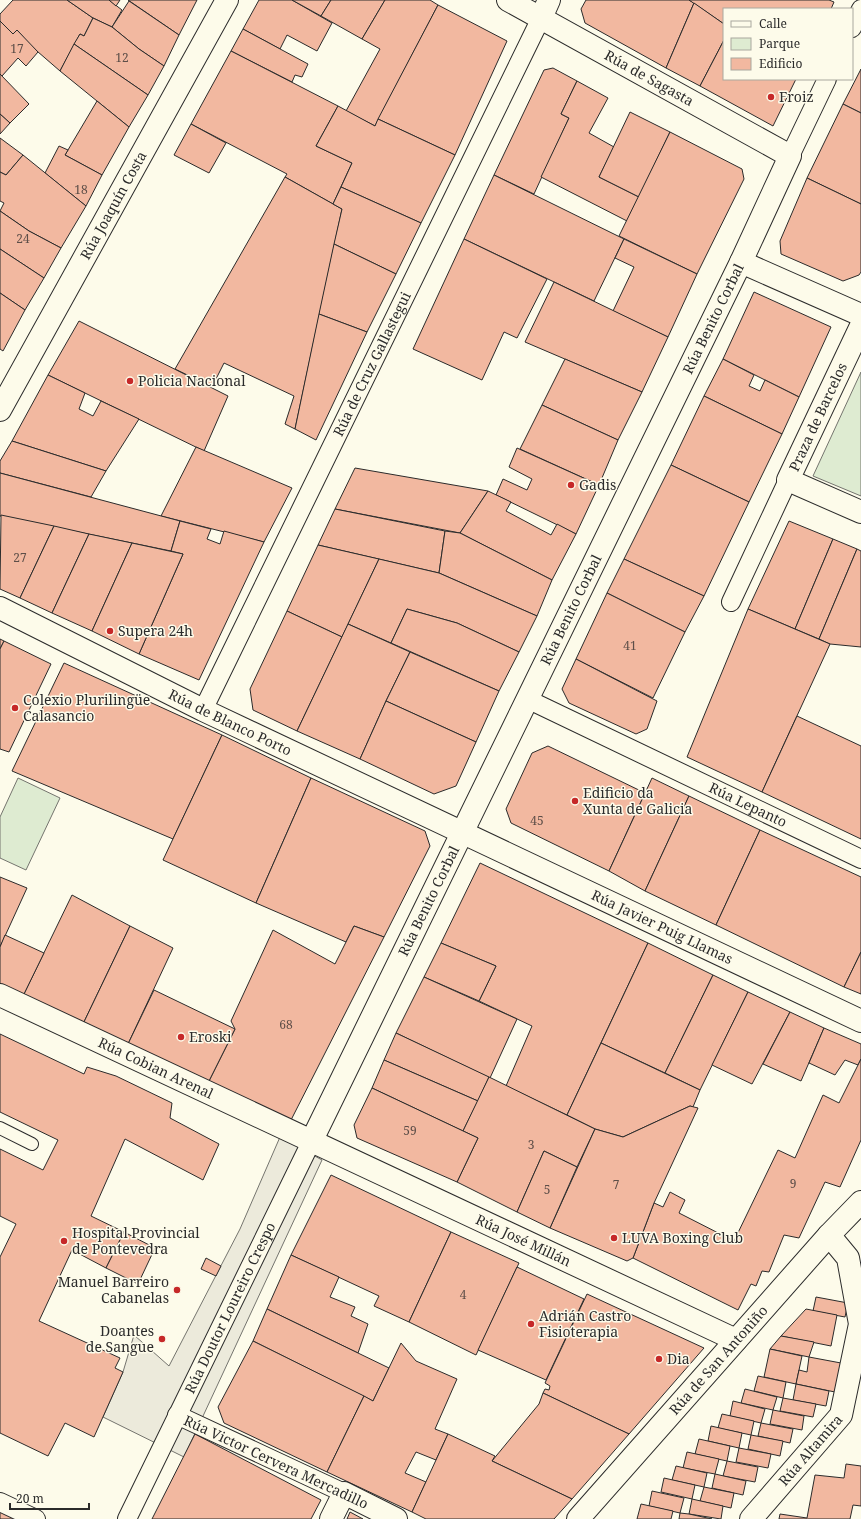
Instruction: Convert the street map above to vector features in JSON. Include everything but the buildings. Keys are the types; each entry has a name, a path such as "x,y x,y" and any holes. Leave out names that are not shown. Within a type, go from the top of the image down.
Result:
{"street":[{"name":"Rúa Joaquín Costa","path":"0,410 227,0"},
{"name":"Rúa de Sagasta","path":"508,0 545,9 790,156"},
{"name":"Rúa de Cruz Gallastegui","path":"203,710 545,9"},
{"path":"853,26 861,9"},
{"name":"Rúa Benito Corbal","path":"312,1140 741,262 827,80"},
{"path":"741,262 861,315"},
{"name":"Praza de Barcelos","path":"861,326 788,480 861,512"},
{"path":"731,602 788,480"},
{"name":"Rúa de Blanco Porto","path":"0,608 203,710 463,832"},
{"name":"Rúa Lepanto","path":"527,699 861,859"},
{"name":"Rúa Javier Puig Llamas","path":"463,832 861,1021"},
{"name":"Rúa Cobian Arenal","path":"0,995 312,1140"},
{"name":"Rúa José Millán","path":"312,1140 736,1340"},
{"name":"Rúa Doutor Loureiro Crespo","path":"127,1519 312,1140"},
{"name":"Rúa de San Antoniño","path":"578,1519 829,1235 861,1202"},
{"name":"Rúa Altamira","path":"751,1519 841,1415 855,1374 860,1324 848,1258 829,1235"},
{"name":"Rúa Victor Cervera Mercadillo","path":"177,1415 396,1519"},
{"path":"331,1519 344,1494"},
{"path":"0,1502 36,1519"}],"lane":[{"path":"0,1128 32,1144"}],"green space":[{"path":"861,372 861,496 813,476"},
{"path":"18,778 60,798 26,870 0,858 0,817"}],"shaded area":[{"path":"280,1137 322,1160 184,1457 103,1417 123,1372 134,1335 169,1366 240,1229"}],"place":[{"name":"Froiz","path":"771,97"},
{"name":"Policia Nacional","path":"130,381"},
{"name":"Gadis","path":"571,485"},
{"name":"Supera 24h","path":"110,631"},
{"name":"Colexio Plurilingüe Calasancio","path":"15,708"},
{"name":"Edificio da Xunta de Galicia","path":"575,801"},
{"name":"Eroski","path":"181,1037"},
{"name":"LUVA Boxing Club","path":"614,1238"},
{"name":"Hospital Provincial de Pontevedra","path":"64,1241"},
{"name":"Manuel Barreiro Cabanelas","path":"177,1290"},
{"name":"Adrián Castro Fisioterapia","path":"531,1324"},
{"name":"Doantes de Sangue","path":"162,1339"},
{"name":"Dia","path":"659,1359"}]}
